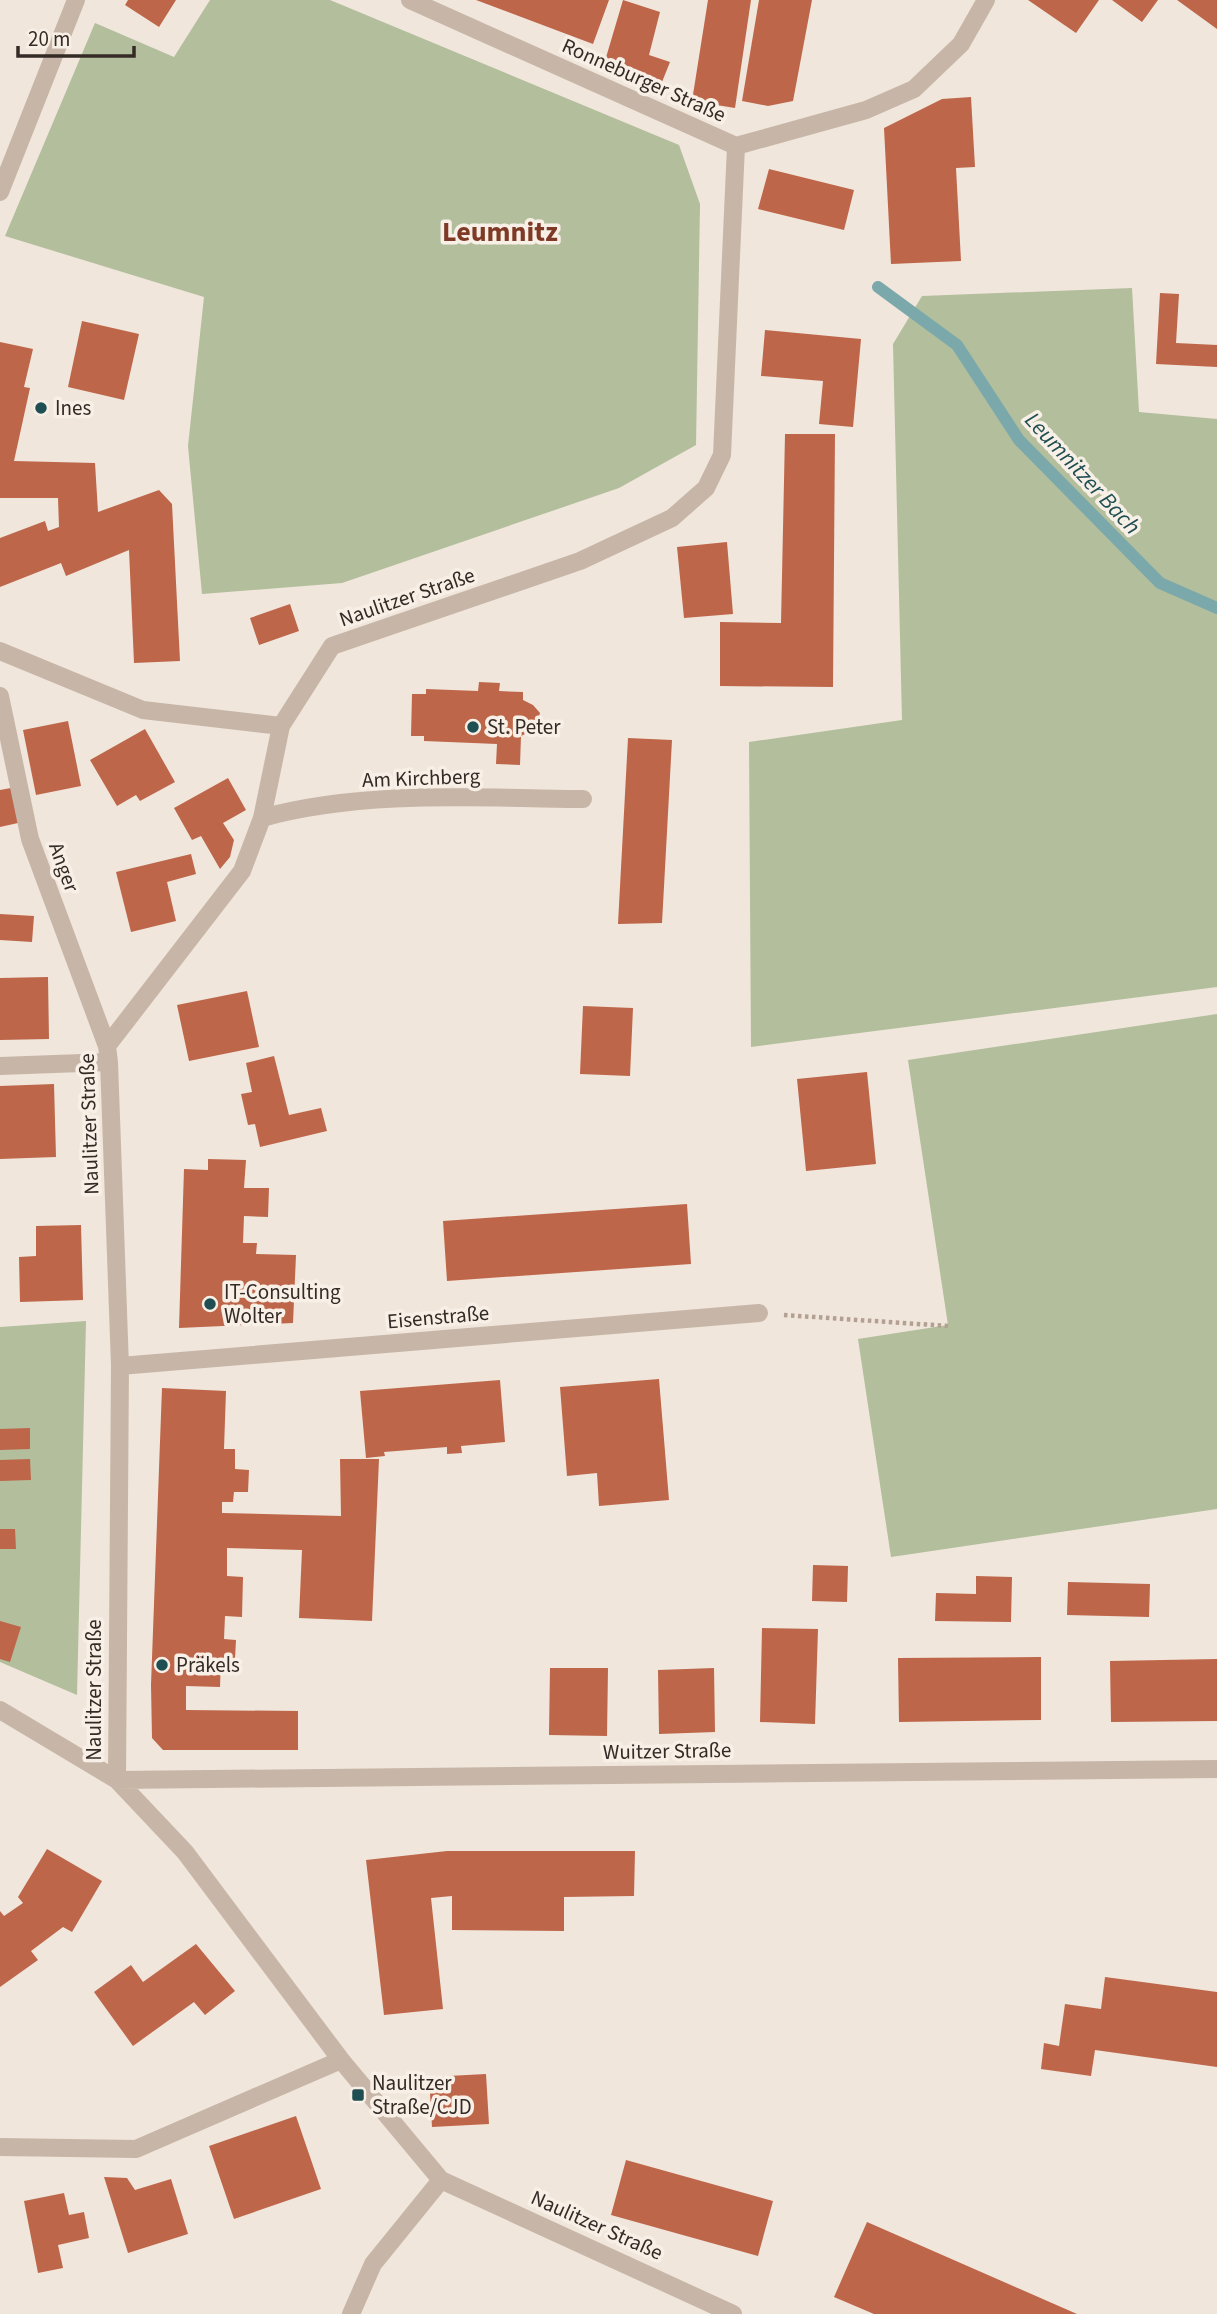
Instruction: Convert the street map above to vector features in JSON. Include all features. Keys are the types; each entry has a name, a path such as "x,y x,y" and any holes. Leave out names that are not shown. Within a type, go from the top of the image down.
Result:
{"street":[{"path":"0,192 76,0"},
{"name":"Ronneburger Straße","path":"410,0 736,146 866,110 915,89 961,44 986,0"},
{"name":"Naulitzer Straße","path":"733,2314 441,2180 341,2060 185,1852 117,1780 120,1366 108,1054 242,871 262,818 281,726 332,646 580,561 672,518 706,488 722,455 736,146"},
{"path":"0,651 143,710 281,726"},
{"name":"Anger","path":"0,696 30,839 108,1054"},
{"name":"Am Kirchberg","path":"262,818 280,813 389,798 583,799"},
{"path":"0,1066 108,1054"},
{"name":"Eisenstraße","path":"120,1366 760,1313"},
{"path":"0,1710 117,1780"},
{"name":"Wuitzer Straße","path":"117,1780 1217,1769"},
{"path":"0,2147 136,2149 341,2060"},
{"path":"351,2314 373,2264 441,2180"}],"path":[{"path":"760,1313 948,1326"}],"green space":[{"path":"210,0 330,0 679,145 700,204 696,445 619,488 342,583 202,594 188,446 204,297 5,236 95,23 174,57"},
{"path":"1132,288 1139,412 1217,419 1217,987 751,1047 749,742 902,720 893,344 922,296"},
{"path":"1217,1014 1217,1509 891,1557 858,1339 948,1325 908,1060"},
{"path":"86,1321 77,1695 0,1662 0,1327"}],"building":[{"path":"128,0 176,0 159,27 125,5"},
{"path":"476,0 609,0 593,44"},
{"path":"623,0 660,12 649,55 670,62 660,87 640,84 602,71"},
{"path":"708,0 751,0 735,108 692,101"},
{"path":"759,0 812,0 793,101 768,106 742,101"},
{"path":"1028,0 1099,0 1076,33"},
{"path":"1112,0 1158,0 1142,22"},
{"path":"1177,0 1217,0 1217,29"},
{"path":"971,97 975,167 956,168 961,261 891,264 884,128 942,99"},
{"path":"769,169 854,190 844,230 758,209"},
{"path":"1160,293 1179,294 1176,343 1217,345 1217,367 1156,364"},
{"path":"82,321 139,334 124,400 68,387"},
{"path":"765,330 861,339 853,427 819,424 823,381 761,376"},
{"path":"0,342 33,349 24,387 30,388 14,461 95,463 98,512 159,490 172,504 180,661 134,663 129,550 66,576 61,563 0,587 0,538 45,521 48,531 59,527 58,498 0,498"},
{"path":"785,434 835,434 833,687 720,686 720,622 781,623"},
{"path":"727,542 733,614 684,618 677,547"},
{"path":"290,604 299,631 259,645 250,618"},
{"name":"St. Peter","path":"479,682 500,683 499,691 523,692 523,700 533,705 540,713 531,731 521,736 520,765 496,764 497,744 424,741 424,736 411,736 412,694 426,694 426,689 478,691"},
{"path":"68,721 81,786 36,795 23,730"},
{"path":"145,729 175,782 140,801 136,795 117,806 90,760"},
{"path":"628,738 672,740 662,923 618,924"},
{"path":"228,778 246,810 223,823 234,840 230,857 220,869 201,836 192,840 174,808"},
{"path":"11,788 18,823 0,827 0,790"},
{"path":"191,854 196,874 167,882 176,921 131,932 116,872"},
{"path":"0,914 34,916 32,942 0,940"},
{"path":"48,977 49,1039 0,1040 0,978"},
{"path":"247,991 259,1047 189,1061 177,1005"},
{"path":"583,1006 633,1008 630,1076 580,1074"},
{"path":"274,1056 289,1115 321,1108 327,1131 260,1147 255,1124 248,1125 241,1094 252,1092 246,1063"},
{"path":"867,1072 876,1164 806,1171 797,1079"},
{"path":"54,1084 56,1157 0,1159 0,1086"},
{"path":"208,1159 246,1160 244,1188 269,1188 268,1217 244,1216 243,1243 257,1243 256,1254 296,1255 293,1323 179,1328 184,1169 208,1170"},
{"path":"687,1204 691,1264 447,1281 443,1221"},
{"path":"81,1225 83,1300 20,1302 19,1257 36,1256 36,1226"},
{"path":"659,1379 669,1500 599,1506 597,1473 567,1476 560,1387"},
{"path":"500,1380 505,1442 461,1446 462,1453 447,1454 447,1447 384,1452 385,1456 366,1458 360,1391"},
{"path":"162,1388 226,1391 224,1449 235,1449 235,1469 249,1470 248,1492 234,1492 233,1502 222,1502 222,1513 341,1516 340,1459 379,1459 372,1621 299,1618 302,1550 227,1548 227,1576 243,1577 242,1617 225,1616 224,1639 236,1640 235,1659 221,1658 220,1687 186,1686 186,1710 298,1711 298,1750 163,1750 152,1738 151,1685"},
{"path":"30,1428 30,1449 0,1450 0,1429"},
{"path":"30,1459 31,1480 0,1481 0,1460"},
{"path":"0,1529 15,1529 16,1549 0,1549"},
{"path":"813,1565 848,1566 847,1602 812,1601"},
{"path":"976,1576 1012,1577 1011,1622 935,1621 936,1593 976,1594"},
{"path":"1068,1582 1150,1584 1149,1617 1067,1615"},
{"path":"0,1621 21,1627 10,1662 0,1659"},
{"path":"762,1628 818,1629 815,1724 760,1722"},
{"path":"1041,1657 1041,1720 899,1722 898,1658"},
{"path":"1217,1659 1217,1721 1111,1722 1110,1661"},
{"path":"550,1668 608,1668 607,1736 549,1735"},
{"path":"714,1668 715,1732 659,1734 658,1670"},
{"path":"47,1849 102,1881 72,1932 63,1927 31,1951 38,1960 0,1987 0,1911 4,1916 23,1903 18,1897"},
{"path":"447,1851 635,1851 634,1896 564,1897 564,1931 452,1930 452,1896 431,1898 443,2009 384,2015 366,1860"},
{"path":"196,1944 235,1991 205,2015 194,2002 133,2046 94,1992 131,1965 143,1982"},
{"path":"1105,1977 1217,1992 1217,2067 1095,2050 1091,2076 1041,2069 1044,2043 1059,2046 1065,2004 1101,2009"},
{"path":"486,2074 489,2124 432,2127 429,2077"},
{"path":"296,2116 321,2189 234,2219 209,2146"},
{"path":"626,2160 773,2201 758,2256 611,2215"},
{"path":"104,2177 127,2178 135,2190 171,2179 188,2234 128,2253"},
{"path":"64,2193 69,2215 84,2212 89,2238 58,2245 63,2268 38,2273 24,2201"},
{"path":"867,2222 1077,2314 874,2314 834,2297"}],"waterway":[{"name":"Leumnitzer Bach","path":"878,287 957,345 1019,440 1160,583 1217,608"}],"place":[{"name":"Ines","path":"41,408"},
{"name":"St. Peter","path":"473,727"},
{"name":"IT-Consulting Wolter","path":"210,1304"},
{"name":"Präkels","path":"162,1665"},
{"name":"Naulitzer Straße/CJD","path":"358,2095"}],"district":[{"name":"Leumnitz","path":"500,231"}]}
